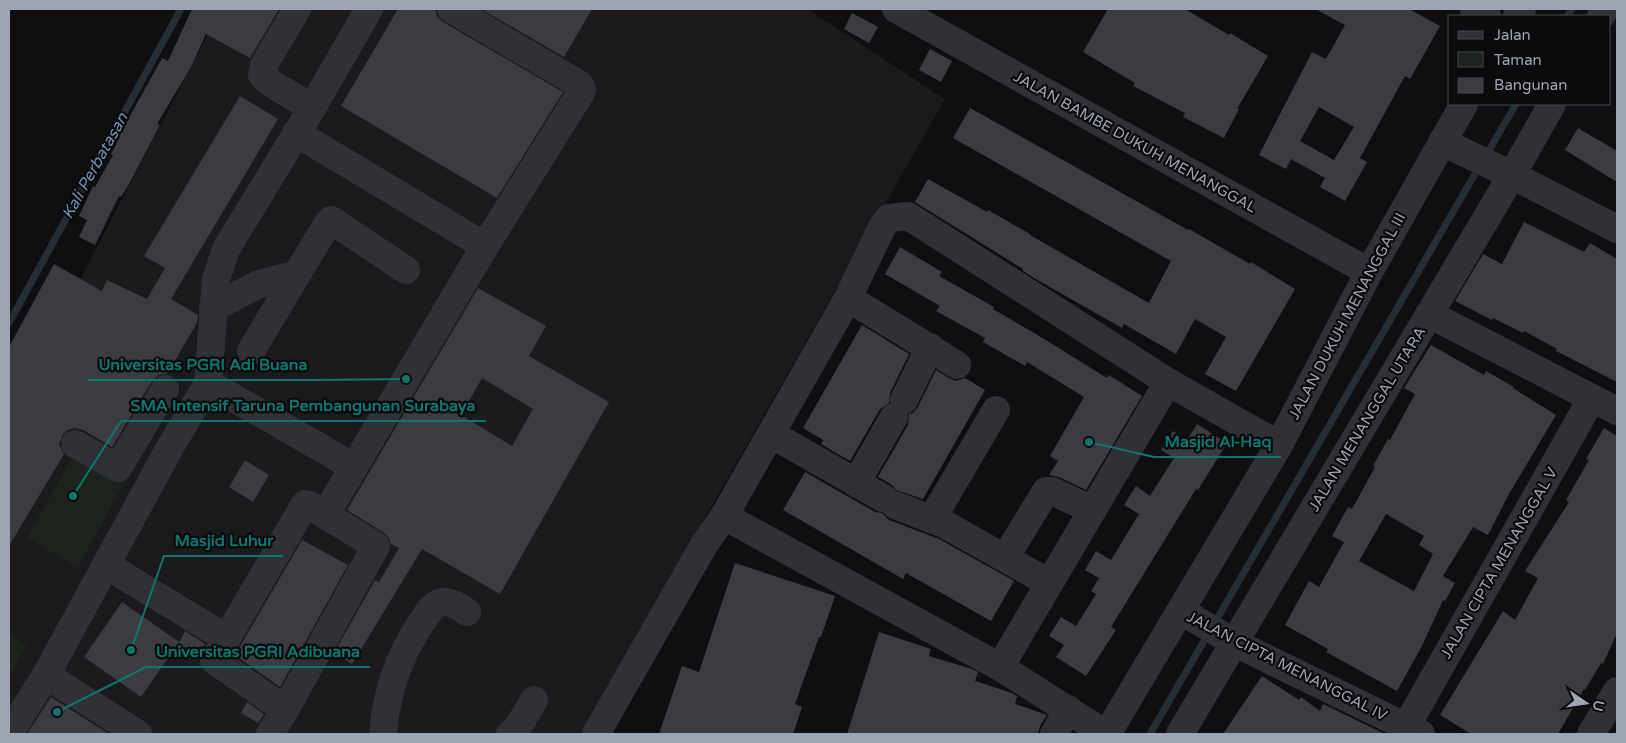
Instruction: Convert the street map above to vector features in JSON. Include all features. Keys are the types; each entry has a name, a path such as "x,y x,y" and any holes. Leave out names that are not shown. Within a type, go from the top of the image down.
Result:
{"street":[{"path":"297,9 264,65 262,75 269,82 312,108"},
{"path":"9,734 46,675 168,450 208,383 216,279 226,249 312,108 369,9"},
{"path":"325,515 485,246 582,89 578,84 452,9"},
{"path":"1474,9 1485,15"},
{"name":"JALAN BAMBE DUKUH MENANGGAL","path":"899,10 1369,272"},
{"name":"JALAN DUKUH MENANGGAL III","path":"1107,734 1188,615 1369,272 1446,143 1464,105"},
{"name":"JALAN MENANGGAL UTARA","path":"1180,734 1228,638 1429,314 1507,172 1551,105"},
{"path":"296,133 485,246"},
{"path":"1446,143 1617,229"},
{"path":"596,734 704,545 724,516 771,434 848,298 882,228 889,218 908,216 1168,382 1279,445"},
{"path":"251,351 331,220 406,270"},
{"path":"213,308 259,284 297,274"},
{"path":"848,298 957,365"},
{"path":"1429,314 1617,411"},
{"path":"856,483 899,408 930,347"},
{"path":"1000,667 1168,382"},
{"path":"208,383 354,467"},
{"path":"75,444 118,468 165,389"},
{"name":"JALAN CIPTA MENANGGAL V","path":"1413,731 1592,398"},
{"path":"932,519 996,410"},
{"path":"140,432 168,450"},
{"path":"771,434 889,501 932,519 1049,583"},
{"path":"1005,558 1046,491 1052,491 1092,510"},
{"path":"270,734 285,710 376,546 304,504 214,660 285,710"},
{"path":"724,516 1000,667 1107,734"},
{"path":"106,565 226,638"},
{"path":"383,734 386,707 399,663 414,633 429,611 439,603 448,602 467,612"},
{"name":"JALAN CIPTA MENANGGAL IV","path":"1188,615 1228,638 1413,731"},
{"path":"46,675 138,734"},
{"path":"1592,734 1617,691"},
{"path":"510,734 518,727 534,700"},
{"path":"1054,734 1068,709"}],"shaded area":[{"path":"221,9 807,9 945,99 581,734 9,734 9,412 46,345"}],"green space":[{"path":"76,450 127,478 78,567 27,538"},
{"path":"9,634 27,645 10,675 9,674"}],"building":[{"path":"192,9 279,9 250,58 206,34 191,67 157,124 160,125 128,186 121,197 119,196 95,245 79,237 87,220 79,216 93,186 95,187 113,155 111,154 119,136 162,58 168,61"},
{"path":"398,9 435,9 437,16 443,22 563,92 497,198 341,106"},
{"path":"481,9 592,9 564,57"},
{"path":"1108,9 1185,9 1268,56 1237,109 1239,109 1224,138 1183,117 1185,113 1133,86 1135,83 1083,52"},
{"path":"1315,9 1409,9 1440,26 1410,79 1405,76 1360,158 1367,162 1345,201 1320,187 1325,178 1291,159 1286,169 1259,155 1312,52 1326,59 1345,25","holes":["1319,107 1354,127 1334,160 1300,141"]},
{"path":"852,13 878,27 869,43 844,29"},
{"path":"930,49 952,61 941,82 919,70"},
{"path":"240,96 278,119 171,299 198,315 197,323 167,374 158,375 152,381 112,447 83,430 75,428 67,430 62,436 59,445 64,454 9,546 9,347 54,264 102,291 107,280 147,299 165,268 144,256"},
{"path":"970,108 1250,264 1251,262 1295,289 1236,391 1205,374 1226,337 1195,319 1176,354 1124,324 1122,328 1034,278 1023,271 1023,269 915,202 928,179 987,212 988,210 1149,303 1171,261 953,138"},
{"path":"1578,128 1617,151 1617,182 1565,150"},
{"path":"1524,222 1584,252 1590,243 1617,259 1617,382 1556,351 1557,349 1524,331 1523,333 1493,318 1492,320 1455,301 1483,254 1502,264"},
{"path":"900,247 942,272 939,276 994,307 993,309 1107,378 1109,375 1142,396 1086,490 1059,477 1049,475 1058,461 1050,456 1084,397 1027,362 1025,366 983,342 985,338 936,311 940,306 885,274"},
{"path":"478,288 546,326 529,356 609,402 500,594 422,549 352,664 334,653 375,580 379,582 399,548 391,544 389,538 384,533 347,510","holes":["482,378 533,409 512,446 461,415"]},
{"path":"862,325 909,354 890,393 889,403 880,409 850,461 821,444 823,440 803,428"},
{"path":"1431,345 1484,375 1486,371 1556,415 1509,494 1488,535 1473,527 1443,576 1455,583 1445,601 1443,600 1422,646 1397,691 1326,652 1328,649 1285,625 1309,581 1319,587 1344,542 1332,536 1348,507 1352,509 1375,467 1373,466 1388,439 1390,440 1415,394 1404,388","holes":["1386,514 1424,536 1419,545 1433,554 1414,591 1359,561"]},
{"path":"936,370 956,381 965,378 985,390 923,499 896,490 891,484 878,477 908,425 909,414 913,413 918,407"},
{"path":"1197,424 1227,443 1198,490 1196,489 1111,627 1116,630 1086,676 1056,657 1064,645 1049,636 1061,617 1076,626 1096,594 1091,591 1099,578 1085,570 1096,551 1111,560 1139,514 1124,505 1136,486 1150,496 1174,458 1161,450 1173,431 1187,440"},
{"path":"1604,428 1617,436 1617,633 1603,664 1601,663 1584,689 1558,734 1471,734 1440,715 1503,611 1515,620 1538,578 1525,571 1569,502 1566,500 1589,460 1586,459"},
{"path":"245,460 269,475 253,502 229,487"},
{"path":"805,472 875,512 882,513 889,520 939,539 1014,581 991,621 906,573 903,579 783,510"},
{"path":"302,540 348,565 280,687 235,655"},
{"path":"735,563 835,596 795,704 802,707 793,734 659,734 682,666 699,672"},
{"path":"122,602 179,642 141,697 84,657"},
{"path":"185,631 205,644 199,659 177,647"},
{"path":"879,632 931,649 929,656 972,669 978,672 975,681 1012,693 1017,696 1015,704 1047,715 1040,726 1038,734 847,734"},
{"path":"1262,676 1299,700 1301,697 1320,711 1323,704 1385,734 1223,734"},
{"path":"51,697 109,734 27,734"},
{"path":"247,702 264,714 258,723 241,713"}],"waterway":[{"name":"Kali Perbatasan","path":"9,323 181,9"},
{"path":"1568,15 1572,9"},
{"path":"1485,157 1515,105"},
{"path":"1214,624 1479,167"},
{"path":"1150,734 1208,634"}],"place":[{"name":"Universitas PGRI Adi Buana","path":"406,379"},
{"name":"Masjid Al-Haq","path":"1089,442"},
{"name":"SMA Intensif Taruna Pembangunan Surabaya","path":"73,496"},
{"name":"Masjid Luhur","path":"131,650"},
{"name":"Universitas PGRI Adibuana","path":"57,712"}]}
